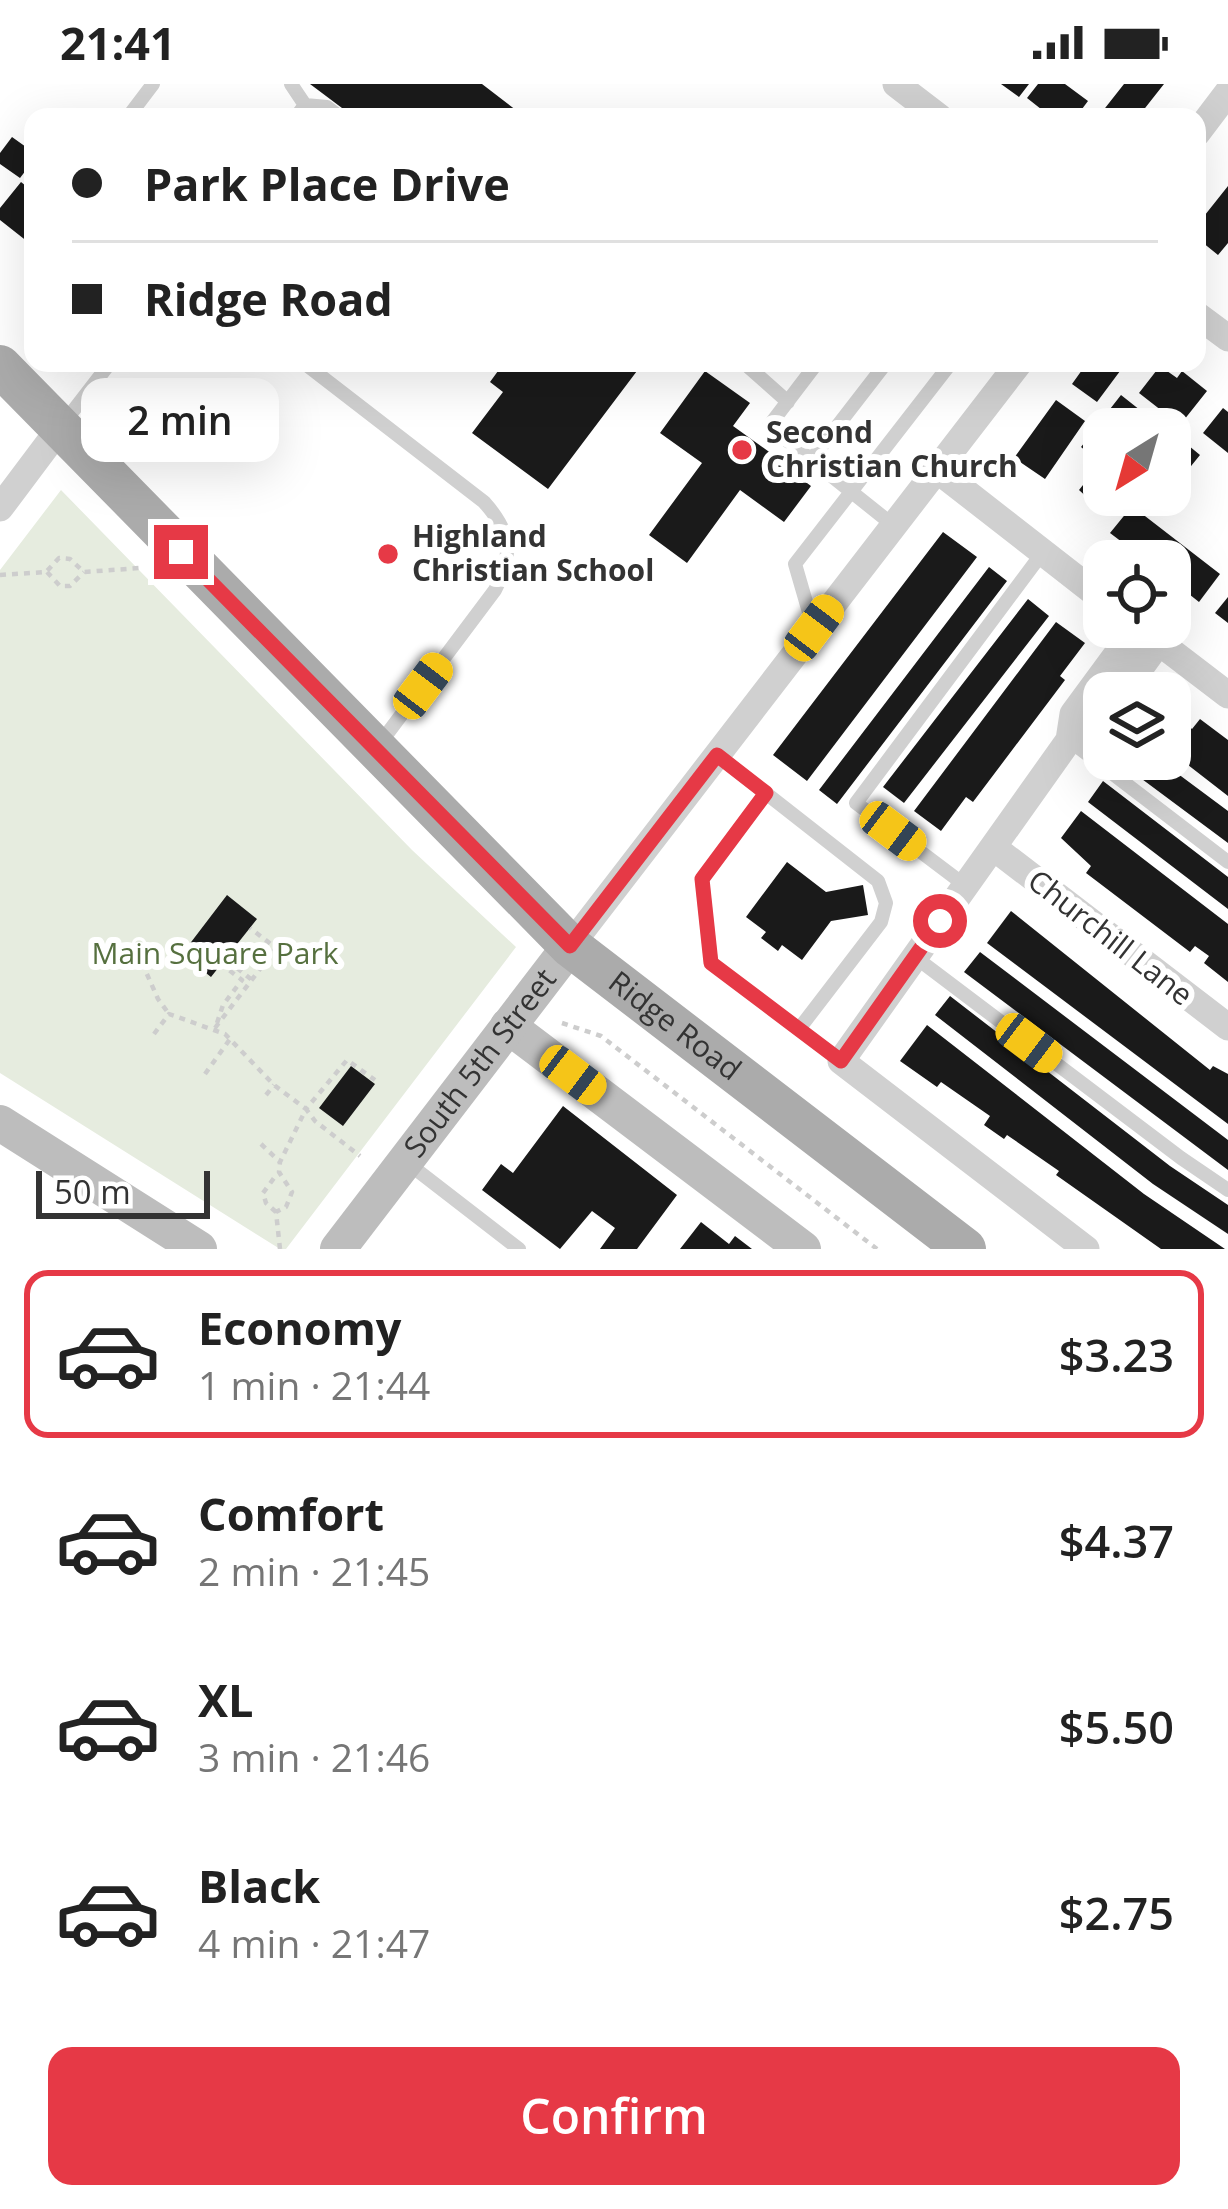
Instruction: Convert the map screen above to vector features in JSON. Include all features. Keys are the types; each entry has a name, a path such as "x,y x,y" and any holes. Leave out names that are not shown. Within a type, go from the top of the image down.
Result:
{"main road":[{"name":"Ridge Road","path":"0,366 570,946 965,1249"}],"street":[{"path":"896,84 920,108"},
{"path":"1206,121 1228,92"},
{"name":"South 5th Street","path":"338,1249 1012,372"},
{"path":"0,508 60,428"},
{"path":"936,470 1083,583"},
{"path":"1086,1249 841,1061 1069,740 1073,714 1131,648"},
{"path":"1166,648 1228,695"},
{"path":"1069,740 1083,734"},
{"name":"Churchill Lane","path":"993,847 1228,1027"},
{"path":"508,1026 803,1249"},
{"path":"0,1123 199,1249"}],"lane":[{"path":"135,108 154,84"},
{"path":"60,428 103,372"},
{"path":"316,372 484,502 501,521 510,543 508,567 495,590 375,750"},
{"path":"752,372 788,402"},
{"path":"810,372 769,426 893,524"},
{"path":"811,460 879,372"},
{"path":"814,628 795,564 944,372"},
{"path":"966,886 856,803 1043,552"},
{"path":"1069,740 1228,862"},
{"path":"717,755 878,881 886,903 880,922 799,1029"},
{"path":"766,793 702,879 711,963 841,1061"},
{"path":"915,957 1228,1190"},
{"path":"405,1161 519,1249"}],"path":[{"path":"0,575 46,572 59,558 70,559 84,572"},
{"path":"46,572 60,586 70,586 84,572 140,568"},
{"path":"214,1028 276,948 250,928"},
{"path":"142,963 158,1000 170,1014 214,1028 230,1039 274,1085 360,1156"},
{"path":"214,1028 223,1005 242,980 221,964"},
{"path":"237,968 251,980"},
{"path":"154,1034 170,1014"},
{"path":"562,1023 601,1036 877,1249"},
{"path":"205,1074 230,1039"},
{"path":"280,1249 276,1212 263,1193 279,1172 306,1109 347,1060 375,1081"},
{"path":"266,1095 274,1085"},
{"path":"261,1144 280,1162"},
{"path":"276,1212 292,1198 279,1172"}],"green space":[{"name":"Main Square Park","path":"61,490 412,850 516,947 286,1249 0,1073 0,570"}],"building":[{"path":"310,84 482,84 513,108 342,108"},
{"path":"1001,84 1029,84 1019,97"},
{"path":"1038,84 1065,84 1088,101 1083,108 1040,108 1027,98"},
{"path":"1124,84 1164,84 1145,108 1105,108"},
{"path":"12,137 24,146 20,178 0,164 0,153"},
{"path":"21,182 24,239 0,220 0,208"},
{"path":"1228,186 1228,243 1218,255 1206,245 1206,214"},
{"name":"Highland Christian School","path":"497,372 636,372 548,489 472,433 503,392 490,382"},
{"path":"706,372 750,403 733,426 779,459 784,452 806,468 799,477 811,486 784,522 740,490 687,563 649,535 702,463 660,433"},
{"path":"1081,372 1119,372 1097,402 1072,384"},
{"path":"1155,372 1177,378 1183,372 1207,391 1191,411 1158,408 1139,393"},
{"path":"1121,395 1137,408 1111,408"},
{"path":"1056,400 1083,420 1045,479 1014,458"},
{"path":"1223,408 1228,412 1228,453 1203,433"},
{"path":"1124,516 1145,516 1176,540 1119,540 1110,533"},
{"path":"943,532 977,557 807,781 773,755"},
{"path":"1191,552 1220,574 1199,602 1191,596"},
{"path":"989,567 1007,581 837,804 819,790"},
{"path":"1228,597 1228,623 1215,613"},
{"path":"1028,599 1049,616 904,803 883,787"},
{"path":"1056,622 1083,642 1060,676 1065,680 973,802 966,797 941,831 914,811"},
{"path":"1200,719 1228,740 1228,796 1191,767 1191,728"},
{"path":"1143,780 1186,780 1228,811 1228,843"},
{"path":"1103,781 1228,877 1228,909 1088,802"},
{"path":"1081,811 1228,924 1228,982 1204,963 1209,956 1195,946 1190,952 1086,873 1091,866 1061,838"},
{"path":"787,862 826,892 863,885 868,915 831,921 802,960 782,945 778,951 761,938 766,932 746,917"},
{"path":"227,895 257,919 211,977 182,954"},
{"path":"1011,911 1210,1070 1213,1066 1228,1074 1228,1124 987,943"},
{"path":"980,952 1228,1140 1228,1170 964,972"},
{"path":"950,996 1170,1166 1228,1205 1228,1234 1153,1184 935,1015"},
{"path":"927,1025 1144,1194 1225,1249 1161,1249 1056,1175 1059,1171 984,1125 990,1116 900,1061"},
{"path":"351,1066 375,1084 343,1126 319,1108"},
{"path":"563,1106 677,1195 637,1249 600,1249 615,1228 592,1211 560,1249 482,1190 501,1164 513,1173"},
{"path":"701,1222 729,1244 735,1236 752,1249 680,1249"}],"place":[{"name":"Second Christian Church","path":"742,450"},
{"name":"Highland Christian School","path":"388,554"}],"route":[{"path":"181,552 570,946 717,755 766,793 702,879 711,963 841,1061 940,921"}]}
